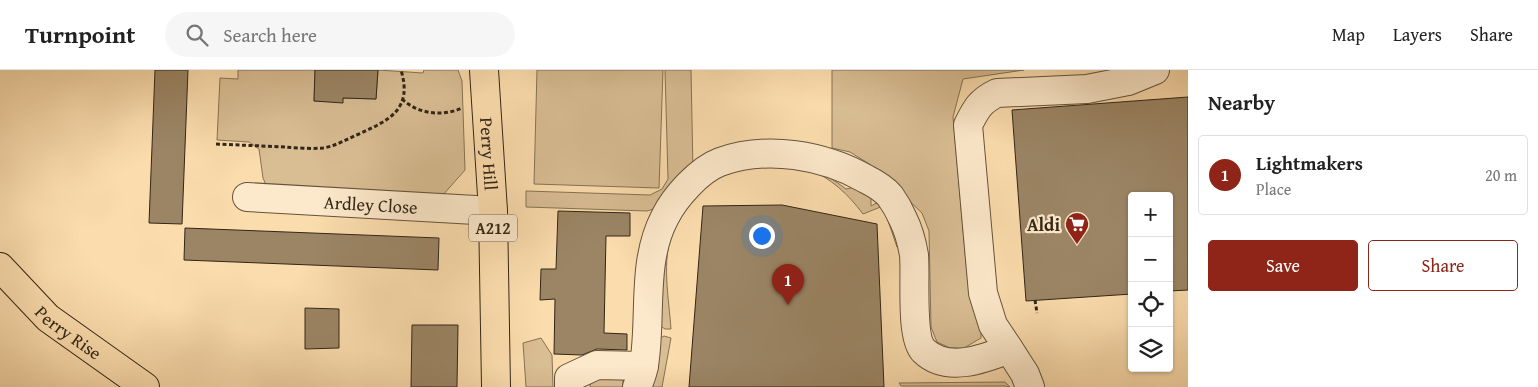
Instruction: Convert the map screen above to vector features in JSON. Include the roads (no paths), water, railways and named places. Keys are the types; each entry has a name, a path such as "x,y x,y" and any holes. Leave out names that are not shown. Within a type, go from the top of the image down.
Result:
{"main road":[{"name":"Perry Hill","path":"484,70 493,211 496,387"},
{"name":"Perry Rise","path":"0,267 48,318 145,387"}],"street":[{"path":"1030,387 1025,374 993,325 982,293 968,125 975,110 986,99 997,93 1086,89 1128,81 1154,70"},
{"path":"569,387 569,378 597,365 641,377 651,259 664,217 700,173 719,163 740,157 766,154 804,157 832,163 866,179 889,195 903,218 910,236 914,257 916,334 922,350 934,360 950,363 971,361 1009,349"},
{"name":"Ardley Close","path":"248,197 493,211"}],"place":[{"name":"Aldi","path":"1077,245"},
{"name":"Lightmakers","path":"788,305"}]}
